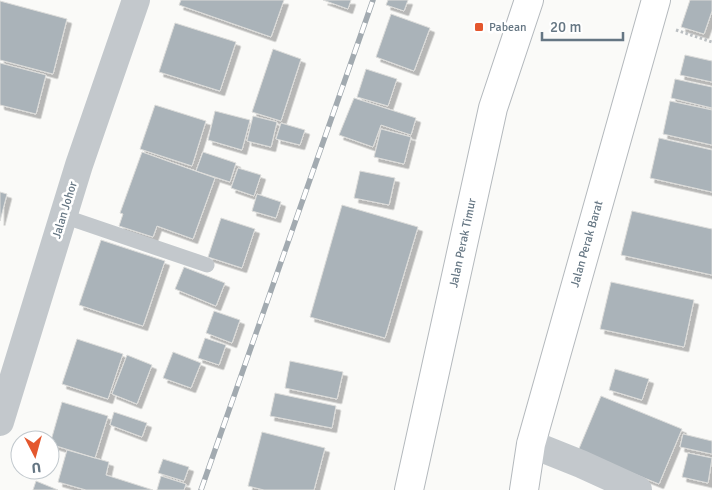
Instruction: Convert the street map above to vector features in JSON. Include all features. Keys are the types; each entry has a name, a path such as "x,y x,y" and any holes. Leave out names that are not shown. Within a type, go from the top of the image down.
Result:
{"highway":[{"name":"Jalan Perak Timur","path":"410,490 493,108 529,0"},
{"name":"Jalan Perak Barat","path":"524,490 531,444 653,10"}],"street":[{"name":"Jalan Johor","path":"0,422 79,165 136,0"},
{"path":"531,444 638,490"}],"lane":[{"path":"63,216 207,265"}],"path":[{"path":"653,10 712,42"}],"building":[{"path":"181,0 284,0 271,37 179,5"},
{"path":"323,0 351,0 348,9"},
{"path":"388,0 408,0 404,11 386,5"},
{"path":"690,0 712,0 712,11 704,34 681,27"},
{"path":"0,1 67,19 53,74 0,60"},
{"path":"391,14 430,28 414,71 376,57"},
{"path":"175,23 236,42 220,91 159,72"},
{"path":"273,49 301,59 281,121 252,112"},
{"path":"685,55 712,61 712,82 680,75"},
{"path":"0,63 46,75 36,114 0,105"},
{"path":"366,69 397,79 388,106 357,97"},
{"path":"675,79 712,87 712,108 671,98"},
{"path":"354,98 416,118 411,135 381,125 373,147 339,135"},
{"path":"670,101 712,110 712,145 663,134"},
{"path":"155,105 206,121 192,166 140,149"},
{"path":"215,111 250,120 242,150 208,140"},
{"path":"253,116 277,122 271,147 247,141"},
{"path":"281,123 305,130 300,145 276,139"},
{"path":"381,129 411,137 404,164 374,157"},
{"path":"659,138 712,150 712,192 650,178"},
{"path":"142,152 215,178 193,239 157,226 153,237 119,226 123,214 120,213"},
{"path":"203,152 236,163 230,182 196,171"},
{"path":"238,168 261,175 254,196 231,188"},
{"path":"360,171 395,178 389,205 354,198"},
{"path":"0,192 7,194 0,221"},
{"path":"257,194 281,202 276,218 252,211"},
{"path":"342,205 418,227 385,338 310,317"},
{"path":"632,211 712,229 712,275 621,255"},
{"path":"221,218 255,229 242,268 208,257"},
{"path":"101,240 165,261 143,326 79,305"},
{"path":"184,267 225,283 216,306 175,289"},
{"path":"611,282 694,300 684,347 600,329"},
{"path":"214,311 240,320 232,343 206,333"},
{"path":"205,338 226,345 219,365 198,358"},
{"path":"77,339 123,354 108,399 62,384"},
{"path":"173,352 201,363 191,388 163,378"},
{"path":"127,355 152,365 137,404 112,394"},
{"path":"290,361 343,372 337,399 285,388"},
{"path":"615,369 649,379 642,400 609,390"},
{"path":"275,393 336,406 332,428 270,416"},
{"path":"601,396 682,429 659,484 578,451"},
{"path":"62,402 108,416 95,458 60,447 60,430 54,430"},
{"path":"114,412 147,423 142,437 110,425"},
{"path":"262,432 325,448 314,490 264,490 248,486"},
{"path":"683,434 712,441 712,454 680,447"},
{"path":"67,450 109,462 106,475 153,490 86,490 58,482"},
{"path":"688,453 712,458 708,483 682,477"},
{"path":"163,459 189,467 184,481 158,473"},
{"path":"161,476 186,484 184,490 157,490"},
{"path":"36,481 58,490 33,490"}],"railway":[{"path":"201,490 373,0"}],"place":[{"name":"Pabean","path":"479,27"}]}
